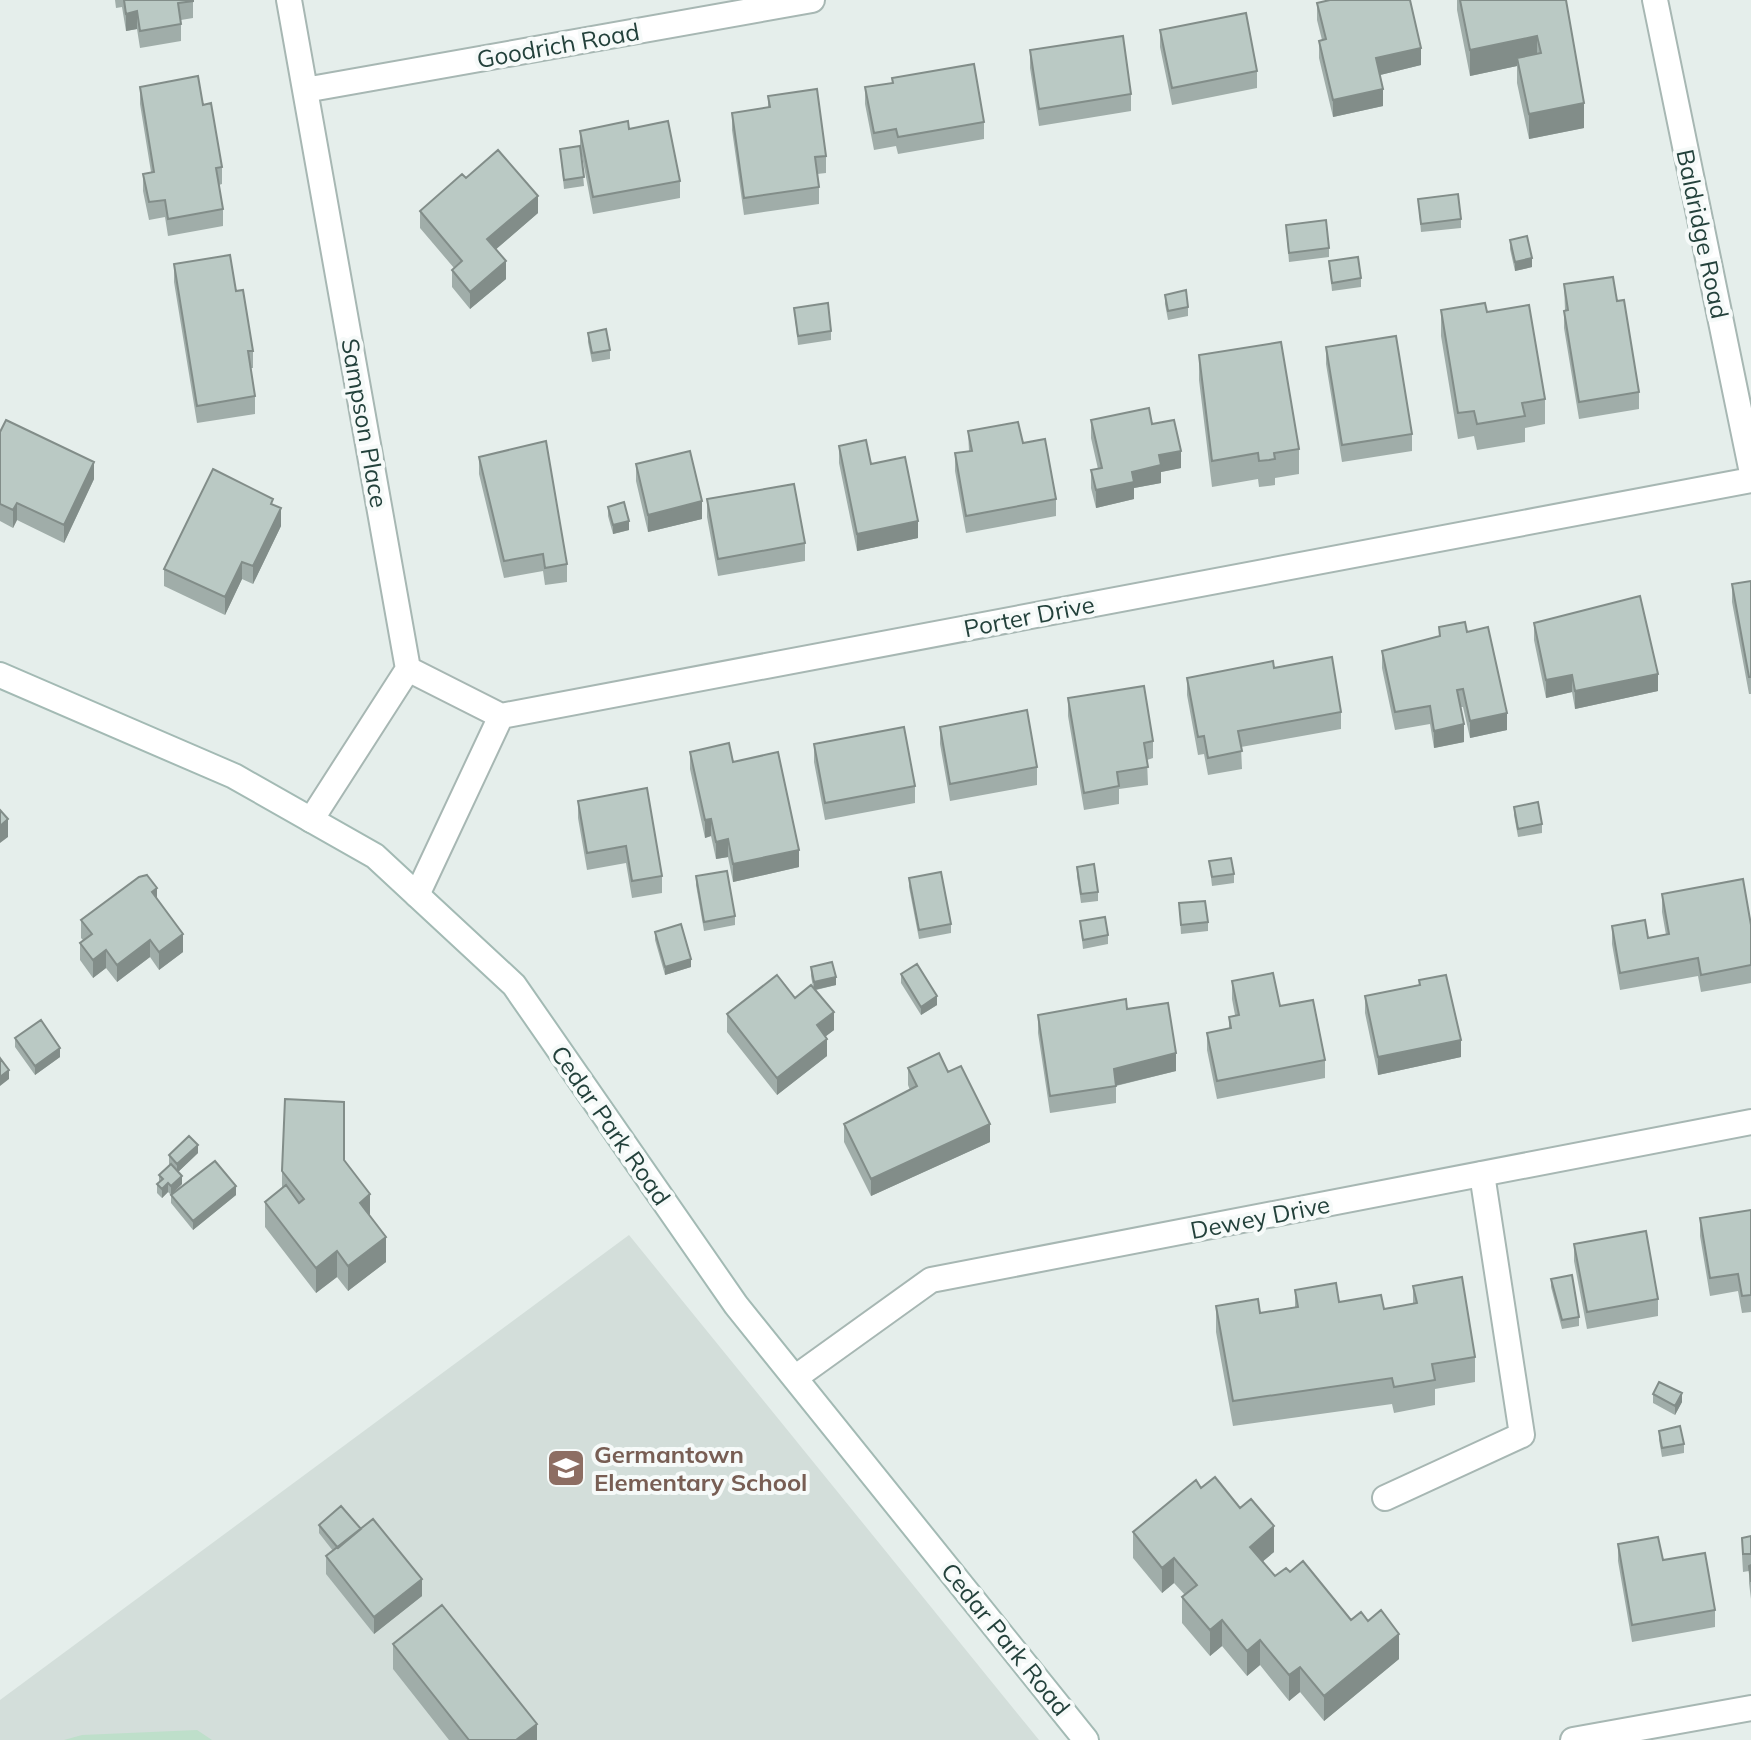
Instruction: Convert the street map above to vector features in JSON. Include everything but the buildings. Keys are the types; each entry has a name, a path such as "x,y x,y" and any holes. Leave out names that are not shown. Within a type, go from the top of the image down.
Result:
{"street":[{"name":"Sampson Place","path":"289,0 408,669"},
{"name":"Goodrich Road","path":"305,90 812,0"},
{"name":"Baldridge Road","path":"1655,0 1751,468"},
{"name":"Porter Drive","path":"501,716 1751,480"},
{"path":"311,820 408,669 501,716 417,895"},
{"name":"Cedar Park Road","path":"0,675 234,776 375,856 514,985 736,1305 1086,1740"},
{"name":"Dewey Drive","path":"796,1377 931,1280 1751,1122"},
{"path":"1385,1498 1522,1435 1482,1174"},
{"path":"1573,1740 1751,1708"}],"shaded area":[{"name":"Germantown Elementary School","path":"629,1235 1039,1740 0,1740 0,1700"}],"green space":[{"path":"197,1730 212,1740 64,1740 82,1735"}],"place":[{"name":"Germantown Elementary School","path":"566,1468"}]}
